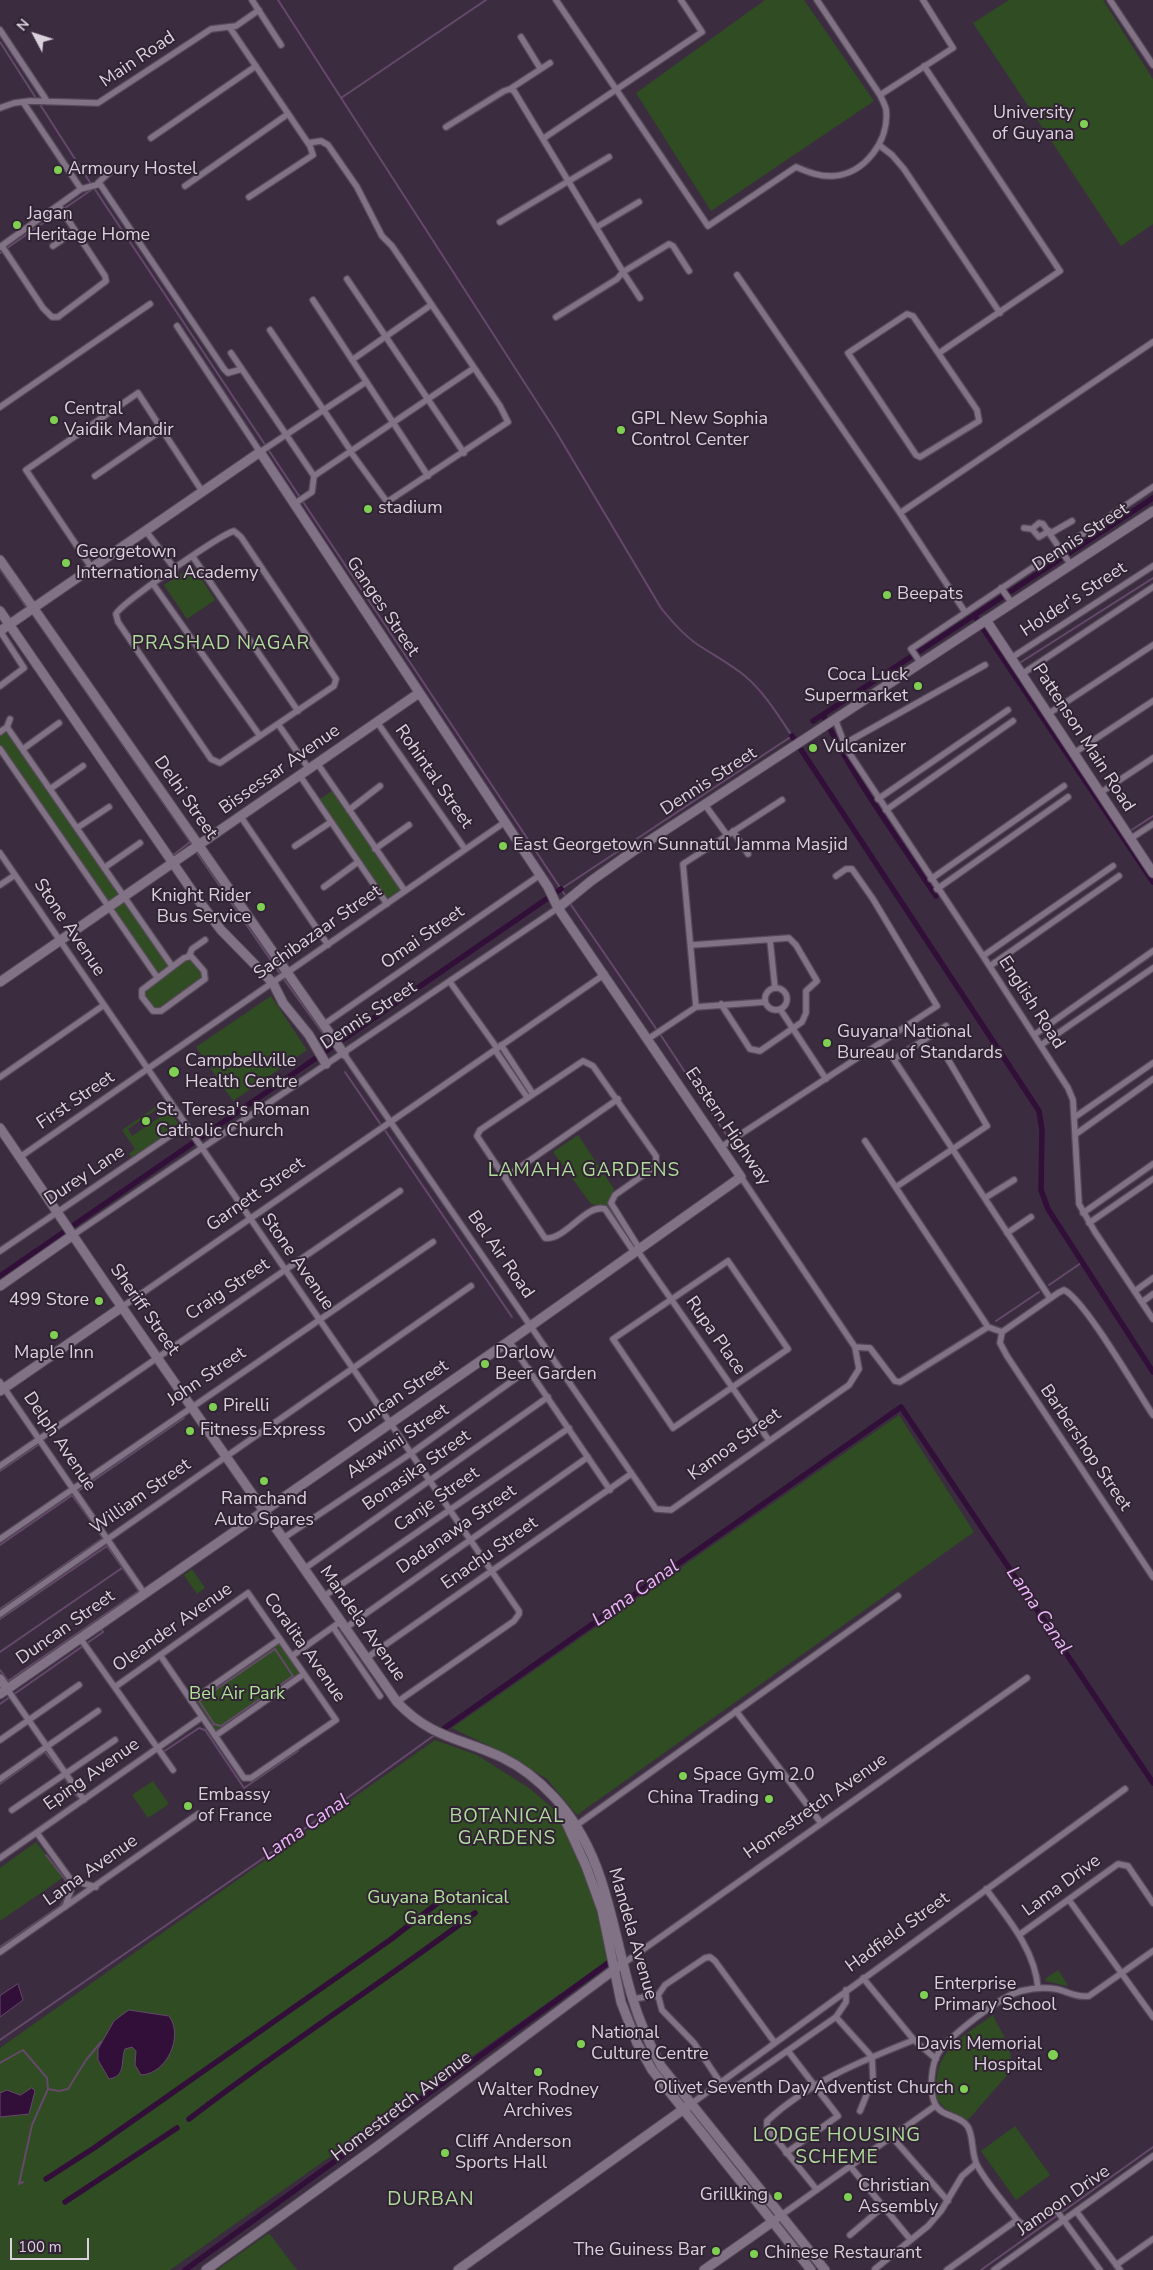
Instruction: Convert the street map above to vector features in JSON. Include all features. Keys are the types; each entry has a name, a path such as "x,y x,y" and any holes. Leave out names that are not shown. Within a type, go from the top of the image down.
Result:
{"street":[{"path":"252,0 281,45"},
{"path":"556,0 708,226 796,167 815,175 834,176 849,173 865,164 879,145 885,126 886,109 880,95 816,0"},
{"path":"544,138 702,32 681,0"},
{"path":"880,95 952,48 923,0"},
{"path":"1110,0 1153,65"},
{"path":"249,197 313,155 308,142 230,28 259,10"},
{"name":"Main Road","path":"0,108 26,102 98,103 211,29 230,28"},
{"path":"0,30 47,101"},
{"path":"521,38 540,68"},
{"path":"446,127 510,89 540,68 550,64"},
{"path":"151,138 256,66"},
{"path":"924,66 1060,271 939,353"},
{"path":"510,89 514,91 544,138 640,298"},
{"path":"26,102 84,188"},
{"path":"185,186 288,114"},
{"path":"270,330 386,502 464,453 508,422 500,406 392,246 382,236 357,187 328,145 321,141 308,142"},
{"path":"879,145 892,155 904,169 1000,313"},
{"path":"500,222 609,157"},
{"path":"61,210 106,281 56,317 49,314 43,308 2,248 61,210 84,188 96,184 116,167"},
{"path":"96,184 106,189 224,369 228,373 242,369"},
{"path":"597,227 639,202"},
{"path":"53,246 75,231"},
{"path":"556,317 669,244 673,246 689,271"},
{"path":"737,275 900,513 965,612"},
{"path":"347,279 464,453"},
{"path":"313,300 428,476"},
{"path":"0,408 150,304"},
{"path":"352,360 431,306"},
{"path":"907,314 913,316 939,353 977,410 978,421 920,458 916,455 848,353 901,316 907,314"},
{"name":"Ganges Street","path":"177,326 265,449 419,692 548,887 563,903"},
{"path":"900,513 1153,342"},
{"path":"232,353 314,476 312,492 299,500"},
{"path":"314,476 474,368"},
{"path":"0,685 24,668 2,633 9,624 32,610 91,567 148,533 202,492 366,382"},
{"path":"91,567 26,470 138,393 202,492"},
{"path":"95,476 162,430"},
{"path":"921,663 911,649 1153,487"},
{"name":"Dennis Street","path":"986,620 1153,511"},
{"path":"1024,528 1032,529 1039,537 1072,521"},
{"path":"1032,529 1039,523 1043,524 1071,565"},
{"path":"234,530 241,537 335,674 336,683 228,760 220,763 216,762 207,753 124,630 116,614 119,608 193,557 234,530"},
{"path":"148,533 174,569"},
{"path":"193,557 298,711"},
{"name":"Delhi Street","path":"0,560 32,610 196,848 323,1025 342,1055"},
{"name":"Holder's Street","path":"1012,659 1153,566"},
{"path":"153,584 260,736"},
{"name":"Holder's Street","path":"1020,672 1153,586"},
{"path":"1001,588 1012,603"},
{"path":"0,611 85,732 173,864 221,930 276,981 283,1002 328,1063"},
{"path":"830,722 986,620"},
{"name":"Pattenson Main Road","path":"986,620 1153,873"},
{"path":"1048,714 1153,645"},
{"path":"844,744 984,665"},
{"name":"Bissessar Avenue","path":"0,982 125,898 419,692"},
{"path":"1074,753 1153,701"},
{"path":"878,799 1008,710"},
{"path":"0,732 7,726 10,719"},
{"path":"886,810 1013,721"},
{"name":"Rohintal Street","path":"377,722 465,849"},
{"name":"Dennis Street","path":"0,1286 450,982 563,903 597,876 830,722"},
{"name":"English Road","path":"830,722 878,799 990,966 1068,1088 1073,1100 1075,1117 1079,1204 1083,1213 1153,1319"},
{"path":"23,749 59,723"},
{"path":"278,724 309,770"},
{"path":"7,726 172,966"},
{"path":"0,749 157,977"},
{"path":"1100,793 1153,758"},
{"path":"318,763 404,891"},
{"path":"50,789 83,766"},
{"path":"300,776 387,904"},
{"path":"349,810 380,786"},
{"path":"931,879 1064,786"},
{"path":"937,889 1068,797"},
{"path":"696,1007 692,945 683,864 782,800"},
{"path":"705,805 727,835"},
{"path":"77,828 109,807"},
{"path":"240,817 328,945"},
{"path":"295,846 331,822"},
{"name":"Sachibazaar Street","path":"148,1069 505,822"},
{"path":"1128,835 1153,824"},
{"path":"375,850 409,825"},
{"path":"733,831 748,854"},
{"path":"104,868 140,843"},
{"name":"Stone Avenue","path":"0,853 469,1541 517,1607 519,1614 514,1621 397,1702"},
{"path":"324,887 358,862"},
{"path":"983,956 1113,866"},
{"path":"721,1147 937,1006 873,899 852,869 846,869 836,876"},
{"path":"0,885 15,875"},
{"name":"Omai Street","path":"323,1025 540,875"},
{"path":"990,966 1119,876"},
{"name":"Eastern Highway","path":"563,903 605,974 855,1347 859,1369"},
{"path":"692,945 785,938 792,940 817,981 806,991 806,1016 793,1028 760,1051 754,1051 748,1047 721,1004"},
{"path":"189,956 196,960 204,971 205,979 161,1011 155,1012 150,1008 141,992 157,977 189,956 192,949 205,940"},
{"path":"770,940 776,988"},
{"path":"1034,1035 1153,951"},
{"path":"1041,1045 1153,968"},
{"name":"Garnett Street","path":"2,1387 122,1307 605,974"},
{"path":"450,982 497,1048 533,1094"},
{"path":"765,1002 767,992 776,988 784,991 786,1002 780,1009"},
{"path":"648,1039 696,1007 765,1002 771,1008 780,1009 826,1079"},
{"path":"0,1077 104,1005"},
{"path":"894,1059 946,1026"},
{"path":"497,1048 527,1097"},
{"path":"889,1052 1050,1298"},
{"name":"Bel Air Road","path":"342,1055 391,1121 631,1474"},
{"path":"896,1187 987,1126 946,1056"},
{"path":"587,1061 618,1099 653,1149 658,1162 651,1171 615,1195 612,1205 605,1209 595,1209 556,1235 545,1238 506,1177 476,1136 480,1130 533,1094 574,1066 587,1061"},
{"path":"1075,1117 1153,1063"},
{"name":"First Street","path":"20,1157 148,1069"},
{"path":"1076,1134 1153,1079"},
{"path":"506,1177 618,1099"},
{"name":"Durey Lane","path":"0,1251 186,1125"},
{"name":"Sheriff Street","path":"0,1128 264,1513"},
{"path":"865,1141 988,1327 1002,1332 1050,1298 1064,1290 1068,1292 1094,1324 1153,1415"},
{"path":"1083,1213 1153,1164"},
{"name":"Duncan Street","path":"3,1691 81,1639 144,1593 264,1513 389,1423 531,1326 636,1250 742,1177"},
{"path":"1090,1223 1153,1179"},
{"path":"985,1198 1014,1180"},
{"name":"Craig Street","path":"0,1466 157,1356 400,1191"},
{"path":"612,1205 636,1250"},
{"path":"605,1209 636,1250"},
{"path":"1007,1233 1031,1217"},
{"name":"John Street","path":"0,1540 75,1491 191,1406 433,1242"},
{"name":"Rupa Place","path":"636,1250 768,1439"},
{"path":"728,1261 788,1349 673,1428 613,1339 671,1300 728,1261"},
{"path":"1135,1291 1153,1278"},
{"name":"William Street","path":"0,1614 471,1286"},
{"path":"1142,1302 1153,1294"},
{"path":"855,1347 870,1348 895,1381 900,1382 988,1327"},
{"name":"Barbershop Street","path":"1002,1332 1000,1343 1007,1356 1153,1577"},
{"path":"512,1339 529,1369 610,1490"},
{"name":"Akawini Street","path":"282,1539 410,1454 529,1369"},
{"name":"Kamoa Street","path":"631,1474 656,1509 671,1510 768,1439 849,1385 859,1369"},
{"name":"Delph Avenue","path":"2,1387 144,1593"},
{"name":"Bonasika Street","path":"304,1569 548,1397"},
{"name":"Canje Street","path":"323,1598 569,1428"},
{"name":"Dadanawa Street","path":"292,1656 469,1541 588,1457"},
{"name":"Enachu Street","path":"365,1659 631,1474"},
{"name":"Mandela Avenue","path":"264,1513 304,1569 339,1626 397,1702 410,1716 447,1738 503,1758 531,1775 554,1797 593,1858 610,1904 632,1999 646,2039 687,2107 772,2222 811,2270"},
{"name":"Coralita Avenue","path":"213,1733 244,1778 247,1779 336,1720 248,1593"},
{"name":"Oleander Avenue","path":"115,1687 248,1593"},
{"path":"573,1827 898,1596"},
{"path":"339,1626 380,1696"},
{"path":"81,1639 173,1770"},
{"path":"192,1701 280,1639"},
{"path":"160,1656 213,1733 304,1674"},
{"name":"Homestretch Avenue","path":"206,2270 375,2148 615,1969 1027,1678"},
{"path":"0,1679 3,1691 14,1698 84,1800"},
{"path":"0,1740 79,1685"},
{"path":"0,1778 98,1711"},
{"path":"736,1711 821,1823"},
{"name":"Eping Avenue","path":"0,1858 203,1719"},
{"path":"12,1810 115,1740"},
{"name":"Hadfield Street","path":"458,2270 687,2107 1125,1789"},
{"name":"Lama Avenue","path":"0,1952 96,1887 198,1814"},
{"name":"Mandela Avenue","path":"573,1827 602,1910 621,2002 637,2043 652,2070 687,2107 825,2270"},
{"path":"37,1833 71,1880 71,1890 65,1907"},
{"name":"Lama Drive","path":"1019,1935 1115,1865 1123,1863 1135,1875 1153,1902"},
{"path":"71,1880 96,1887"},
{"path":"986,1889 1019,1935 1035,1967 1038,1988"},
{"path":"1069,1900 1153,2017"},
{"path":"1100,2270 1061,2215 1050,2211 1028,2226 1022,2225 1017,2220 976,2164 968,2128 960,2120 939,2110 935,2106 932,2088 936,2060 939,2052 987,2009 1019,1991 1038,1988 1057,1990 1077,1996 1089,1996 1153,1951"},
{"path":"775,2043 715,1961 710,1957 705,1958 665,1985 658,1996 662,2010 694,2042 718,2084 725,2090 734,2088 836,2017 846,2002 846,1990"},
{"path":"864,1978 914,2040 936,2060"},
{"path":"632,1999 658,1996"},
{"path":"836,2017 872,2057 873,2079 860,2111"},
{"path":"817,2190 766,2128 766,2123 814,2085 872,2057 914,2040"},
{"path":"786,2153 838,2116 788,2051"},
{"path":"704,2270 935,2106"},
{"path":"892,2137 948,2201"},
{"name":"Jamoon Drive","path":"994,2270 1061,2215 1076,2211 1152,2158"},
{"path":"874,2269 910,2238 928,2226 948,2201 962,2176 976,2164"},
{"path":"850,2166 910,2238"},
{"path":"850,2235 884,2206"},
{"path":"1076,2211 1118,2267 1153,2239"},
{"path":"947,2270 1017,2220"}],"green space":[{"path":"765,0 804,0 874,101 711,211 636,93"},
{"name":"University of Guyana","path":"1009,0 1103,0 1153,79 1153,224 1121,246 973,23"},
{"path":"193,566 215,600 187,619 164,585"},
{"path":"7,730 172,970 189,959 193,961 202,973 199,981 159,1010 152,1007 144,991 161,977 0,745 0,734"},
{"path":"335,789 405,891 387,904 317,801"},
{"path":"271,996 307,1050 233,1101 196,1047"},
{"path":"163,1102 181,1127 133,1159 129,1154 135,1149 122,1130","holes":["160,1107 164,1114 132,1136 128,1129"]},
{"path":"578,1135 614,1189 609,1203 637,1248 632,1251 603,1207 591,1204 553,1152"},
{"path":"899,1415 974,1532 577,1815 547,1779 504,1753 452,1728"},
{"path":"192,1569 205,1588 197,1594 184,1575"},
{"name":"Bel Air Park","path":"279,1643 300,1674 216,1732 195,1701"},
{"name":"Guyana Botanical Gardens","path":"435,1740 477,1755 529,1788 556,1811 576,1851 596,1906 608,1960 170,2270 0,2270 0,2048"},
{"path":"153,1781 169,1804 148,1818 132,1795"},
{"path":"36,1842 64,1877 0,1921 0,1868"},
{"path":"1058,1970 1067,1986 1046,1981 1045,1979"},
{"path":"993,2015 1010,2051 1011,2066 1008,2074 968,2120 946,2109 938,2101 936,2085 938,2071 942,2059 949,2049 958,2040"},
{"path":"1015,2126 1050,2175 1016,2200 981,2151"},
{"path":"269,2233 297,2270 217,2270"}],"shaded area":[{"path":"18,1984 23,2000 0,2017 0,1996"},
{"path":"129,2010 169,2016 175,2034 174,2043 165,2061 158,2068 150,2073 141,2075 135,2065 136,2051 132,2047 125,2049 121,2071 115,2077 109,2079 98,2060 98,2049 114,2021"},
{"path":"32,2088 35,2091 29,2114 0,2117 0,2093 7,2090 20,2095"}],"waterway":[{"path":"278,0 555,430 661,608 691,640 735,668 752,682 792,736 561,889"},
{"path":"341,98 486,0"},
{"path":"0,42 91,184"},
{"path":"94,188 567,898"},
{"path":"0,253 94,188"},
{"path":"813,721 1153,498"},
{"path":"0,569 27,608"},
{"path":"1018,664 1153,578"},
{"path":"32,614 193,846"},
{"path":"974,615 1153,882"},
{"path":"823,715 862,785 936,896"},
{"path":"792,736 1039,1111 1042,1130 1041,1190 1048,1209 1153,1372"},
{"path":"109,778 166,860"},
{"path":"1130,831 1153,816"},
{"path":"172,856 190,842"},
{"path":"195,850 333,1047"},
{"path":"0,1276 561,889"},
{"path":"569,902 657,1030"},
{"path":"660,1034 727,1136"},
{"path":"345,1072 381,1125"},
{"path":"384,1129 512,1317"},
{"path":"1049,1285 1081,1263"},
{"path":"996,1321 1039,1292"},
{"name":"Lama Canal","path":"442,1730 901,1407 1153,1783"},
{"path":"0,1545 184,1418"},
{"path":"0,1471 38,1445"},
{"path":"0,1609 103,1538 72,1495"},
{"path":"0,1619 107,1546 139,1591 8,1681 0,1670"},
{"path":"0,1652 122,1568"},
{"path":"0,1704 103,1632 101,1628"},
{"path":"163,1752 199,1728 205,1730 214,1724 199,1701 275,1649 293,1676 221,1726 214,1724"},
{"path":"205,1730 244,1788 298,1751"},
{"name":"Lama Canal","path":"0,2040 268,1855 436,1734"},
{"path":"0,1784 45,1752 62,1773"},
{"path":"64,1777 77,1797"},
{"path":"0,1947 60,1906 66,1897 67,1882 46,1855"},
{"path":"46,2179 94,2148 390,1940 448,1895"},
{"path":"189,2119 260,2066 475,1913"},
{"path":"185,2270 608,1963"},
{"path":"48,2089 59,2091 68,2089 86,2060 101,2042"},
{"path":"0,2063 23,2050 47,2078 48,2089 32,2125 19,2184 23,2182"},
{"path":"65,2202 177,2128"},
{"path":"981,2270 1153,2147"}],"place":[{"name":"University of Guyana","path":"1084,124"},
{"name":"Armoury Hostel","path":"58,170"},
{"name":"Jagan Heritage Home","path":"17,225"},
{"name":"Central Vaidik Mandir","path":"54,420"},
{"name":"GPL New Sophia Control Center","path":"621,430"},
{"name":"stadium","path":"368,509"},
{"name":"Georgetown International Academy","path":"66,563"},
{"name":"Beepats","path":"887,595"},
{"name":"Coca Luck Supermarket","path":"918,686"},
{"name":"Vulcanizer","path":"813,748"},
{"name":"East Georgetown Sunnatul Jamma Masjid","path":"503,846"},
{"name":"Knight Rider Bus Service","path":"261,907"},
{"name":"Guyana National Bureau of Standards","path":"827,1043"},
{"name":"Campbellville Health Centre","path":"174,1072"},
{"name":"St. Teresa's Roman Catholic Church","path":"146,1121"},
{"name":"499 Store","path":"99,1301"},
{"name":"Maple Inn","path":"54,1335"},
{"name":"Darlow Beer Garden","path":"485,1364"},
{"name":"Pirelli","path":"213,1407"},
{"name":"Fitness Express","path":"190,1431"},
{"name":"Ramchand Auto Spares","path":"264,1481"},
{"name":"Space Gym 2.0","path":"683,1776"},
{"name":"China Trading","path":"769,1799"},
{"name":"Embassy of France","path":"188,1806"},
{"name":"Enterprise Primary School","path":"924,1995"},
{"name":"National Culture Centre","path":"581,2044"},
{"name":"Davis Memorial Hospital","path":"1053,2055"},
{"name":"Walter Rodney Archives","path":"538,2072"},
{"name":"Olivet Seventh Day Adventist Church","path":"964,2089"},
{"name":"Cliff Anderson Sports Hall","path":"445,2153"},
{"name":"Grillking","path":"778,2196"},
{"name":"Christian Assembly","path":"848,2197"},
{"name":"The Guiness Bar","path":"716,2251"},
{"name":"Chinese Restaurant","path":"754,2254"}],"district":[{"name":"PRASHAD NAGAR","path":"221,644"},
{"name":"LAMAHA GARDENS","path":"584,1171"},
{"name":"BOTANICAL GARDENS","path":"507,1828"},
{"name":"LODGE HOUSING SCHEME","path":"837,2147"},
{"name":"DURBAN","path":"431,2200"}]}
